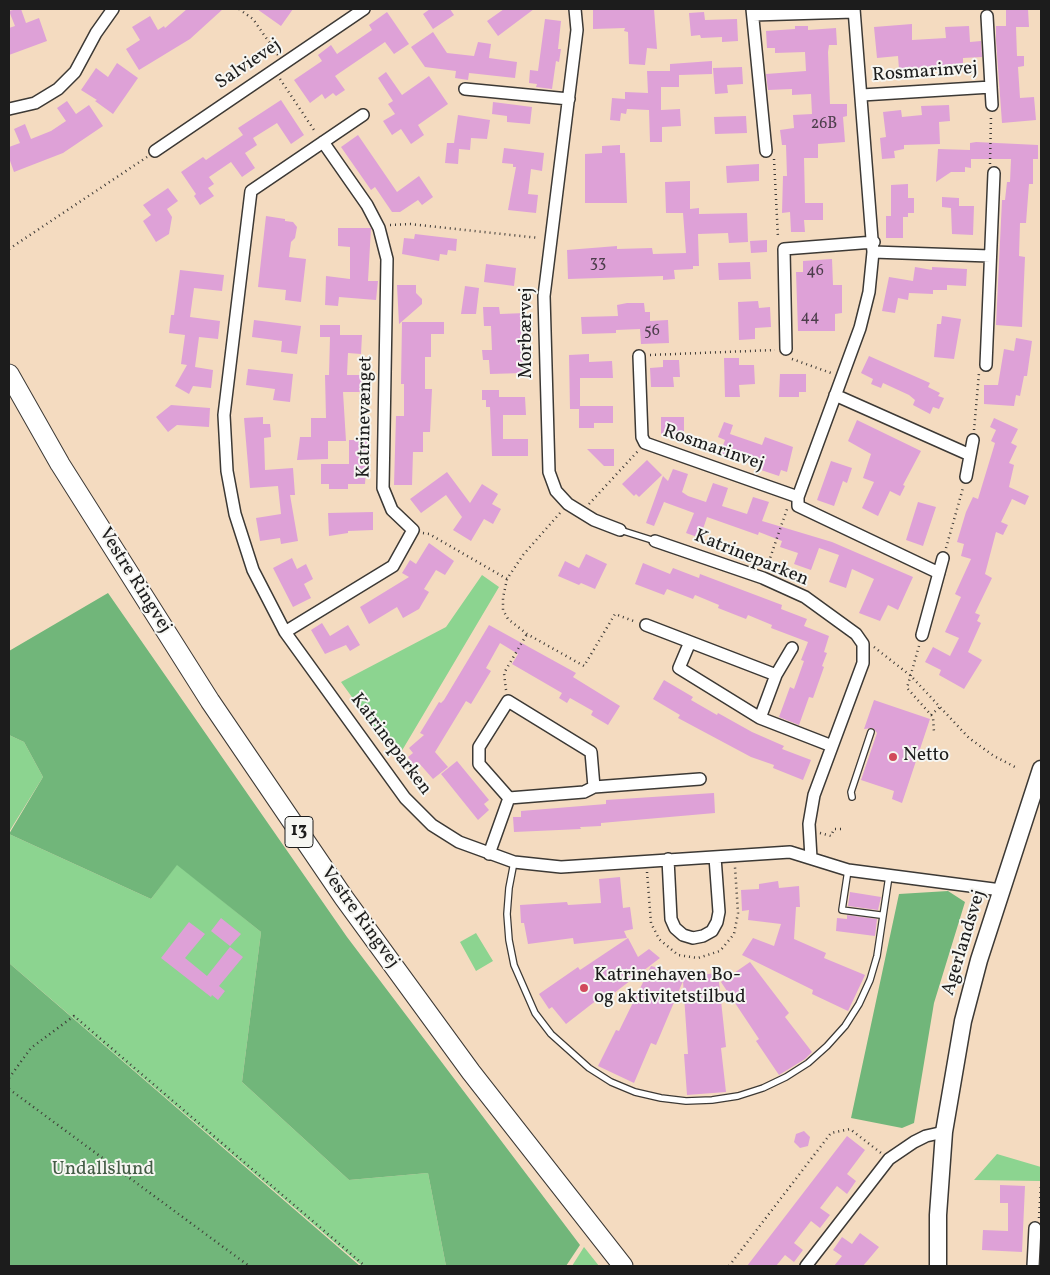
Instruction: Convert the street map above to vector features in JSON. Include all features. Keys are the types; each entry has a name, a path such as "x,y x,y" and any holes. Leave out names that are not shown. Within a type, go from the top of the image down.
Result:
{"main road":[{"name":"Vestre Ringvej","path":"9,374 60,464 210,701 344,898 471,1072 623,1266"}],"street":[{"path":"9,108 35,103 58,89 75,72 96,33 113,9"},
{"name":"Salvievej","path":"155,151 364,9"},
{"name":"Morbærvej","path":"576,9 577,30 549,239 544,296 549,472 556,491 568,504 580,513 620,530"},
{"name":"Rosmarinvej","path":"766,152 752,12 854,10 874,247 866,301 842,377 795,496 798,506 939,573"},
{"name":"Rosmarinvej","path":"987,16 992,106"},
{"name":"Rosmarinvej","path":"862,95 991,87"},
{"path":"465,89 569,99"},
{"path":"363,115 251,191 224,415 227,471 235,514 253,570 285,632 393,566 413,530"},
{"name":"Katrinevænget","path":"323,142 367,205 379,228 386,259 383,488 392,510 413,530"},
{"path":"986,365 994,173"},
{"path":"786,349 784,248 874,247 990,256"},
{"name":"Rosmarinvej","path":"639,356 642,437 645,443 795,496"},
{"path":"835,395 970,455"},
{"path":"966,477 973,440"},
{"name":"Katrineparken","path":"655,541 763,578 805,597 856,634 862,644"},
{"path":"922,634 943,558"},
{"path":"646,625 776,675"},
{"name":"Katrineparken","path":"285,632 405,798 432,825 459,842 489,854 514,862 561,867 790,852 848,870 1001,890"},
{"path":"690,642 679,668 760,718 832,746"},
{"path":"810,858 809,829 814,795 863,663 862,644"},
{"path":"760,718 776,675 792,648"},
{"path":"509,798 480,764 479,747 508,700 591,752 594,786"},
{"name":"Agerlandsvej","path":"938,1266 938,1215 944,1132 963,1021 979,960 1001,890 1038,794 1041,769"},
{"path":"509,798 584,792 594,786 700,779"},
{"path":"489,854 509,798"},
{"path":"668,860 671,919 679,931 693,938 703,936 712,931 718,922 715,857"},
{"path":"806,1266 890,1160 914,1142 926,1136 944,1132"},
{"path":"1034,1228 1036,1263"}],"lane":[{"path":"620,530 655,541"},
{"path":"852,797 851,792 872,732"},
{"path":"514,862 507,914 509,940 514,965 535,1012 551,1034 589,1068 611,1082 636,1092 686,1101 721,1099 763,1088 786,1077 808,1063 828,1046 845,1026 859,1004 870,980 877,956 889,876"},
{"path":"848,870 842,910 880,915"}],"path":[{"path":"239,9 253,19 278,66 323,142"},
{"path":"992,106 990,168 994,173"},
{"path":"9,249 155,151"},
{"path":"766,152 774,156 778,245 784,248"},
{"path":"379,228 393,224 410,224 549,239"},
{"path":"639,356 786,349 791,358 842,377"},
{"path":"973,440 979,369 986,365"},
{"path":"580,513 645,443"},
{"path":"943,558 966,477"},
{"path":"763,578 795,496"},
{"path":"568,504 523,555 507,579 502,598 503,610 508,619 527,634 584,666 615,614 646,625"},
{"path":"413,530 429,534 507,579"},
{"path":"508,700 504,673 527,634"},
{"path":"922,634 908,688 930,715 934,732"},
{"path":"862,644 873,646 910,676 969,738 994,756 1017,768"},
{"path":"930,715 940,707"},
{"path":"809,829 831,836 834,829 842,829"},
{"path":"647,861 651,923 656,934 664,946 678,955 698,958 720,951 734,934 737,924 734,856"},
{"path":"9,1078 31,1048 74,1016 365,1266"},
{"path":"9,1089 249,1266"},
{"path":"729,1266 831,1133 850,1130 890,1160"},
{"path":"1034,1228 1039,1220 1041,1183"}],"green space":[{"path":"482,575 499,587 397,759 341,682 446,627"},
{"path":"108,593 347,937 580,1245 566,1266 446,1266 428,1173 349,1180 242,1082 261,932 177,865 151,899 9,834 43,777 24,742 9,735 9,651"},
{"path":"9,735 24,742 43,777 9,832"},
{"path":"9,834 151,899 177,864 261,932 242,1082 349,1180 428,1173 446,1266 362,1266 9,963"},
{"path":"948,891 965,902 934,1003 914,1123 902,1128 851,1118 899,894"},
{"path":"476,933 493,961 476,971 460,942"},
{"name":"Undallslund","path":"9,963 360,1266 9,1266"},
{"path":"997,1154 1041,1167 1041,1181 974,1180"},
{"path":"584,1247 599,1266 572,1266"}],"building":[{"path":"21,9 26,23 39,18 47,41 9,55 9,28 15,26 9,11"},
{"path":"187,9 223,9 190,39 139,70 126,49 140,40 132,27 150,16 158,30 164,26 165,28"},
{"path":"257,9 293,9 281,26"},
{"path":"430,9 450,9 454,15 433,29 423,14"},
{"path":"504,9 534,9 498,36 487,21"},
{"path":"593,9 654,9 657,49 647,48 645,65 629,64 628,32 624,31 625,28 593,29"},
{"path":"1006,9 1028,9 1029,27 1016,27 1017,56 1024,56 1024,66 1018,67 1020,98 1034,97 1036,120 1002,123 996,26 1006,26"},
{"path":"387,12 409,44 394,54 385,42 335,76 345,90 336,96 333,93 325,99 322,94 310,103 294,80 322,61 318,55 331,45 337,54 372,30 369,25"},
{"path":"704,12 705,20 737,19 738,41 722,42 722,37 701,38 700,35 691,36 689,13"},
{"path":"545,19 561,21 558,49 561,49 559,62 556,61 552,89 536,87 537,84 529,83 530,70 538,71"},
{"path":"912,24 912,40 946,38 945,27 969,26 970,42 981,41 982,57 963,58 963,69 932,70 932,74 914,75 913,69 899,69 898,56 877,58 874,27"},
{"path":"795,26 808,26 808,30 836,28 837,45 829,45 828,52 830,104 847,104 847,116 843,117 845,142 818,144 818,158 804,158 805,203 823,203 823,220 804,220 805,232 791,232 790,212 782,213 783,176 787,176 786,145 782,145 780,130 794,128 793,115 812,114 811,94 792,95 792,89 768,90 766,74 806,71 805,52 775,53 775,48 767,48 766,31 795,29"},
{"path":"433,32 447,53 474,56 478,42 491,44 489,58 517,62 515,78 469,73 468,80 455,78 456,71 425,67 411,47"},
{"path":"712,61 712,74 679,75 679,87 661,87 661,110 680,109 681,126 662,127 662,142 650,142 649,110 627,109 626,114 621,113 620,121 610,120 612,98 625,99 625,92 648,93 647,71 670,71 670,64"},
{"path":"117,63 138,78 113,114 95,101 97,100 81,90 96,68 108,77"},
{"path":"742,67 743,84 727,85 728,93 715,94 713,68"},
{"path":"386,72 402,95 429,76 448,104 418,125 424,135 411,144 401,129 392,135 383,121 395,114 388,104 393,101 378,78"},
{"path":"281,100 304,135 291,144 277,123 253,138 257,145 245,153 255,168 242,177 231,162 209,177 214,184 208,188 214,196 200,205 194,196 196,194 181,172 203,157 206,160 243,135 238,128"},
{"path":"67,101 76,114 89,105 103,126 63,153 14,172 9,158 9,147 20,143 14,129 25,124 31,139 51,131 66,121 57,108"},
{"path":"493,102 532,107 530,124 507,122 507,116 492,114"},
{"path":"949,105 950,121 939,122 940,144 904,145 904,149 894,151 895,158 882,159 880,138 886,137 883,112 901,110 902,117 922,115 921,106"},
{"path":"458,115 490,120 487,139 471,138 470,150 459,149 458,164 445,163 447,143 454,143"},
{"path":"746,116 747,133 715,134 714,117"},
{"path":"358,135 397,192 419,176 433,197 422,205 418,200 400,212 392,212 375,187 371,190 341,147"},
{"path":"970,143 1038,145 1038,159 1033,159 1033,184 1029,184 1026,223 1020,223 1019,256 1025,257 1022,327 996,325 1002,200 1005,200 1007,182 1010,182 1011,159 971,159 971,168 965,167 965,172 951,172 936,182 938,149 970,150"},
{"path":"620,145 620,153 625,153 627,203 585,203 585,154 602,153 602,146"},
{"path":"504,148 544,153 542,171 531,169 528,194 538,195 536,213 508,210 516,167 513,167 513,164 502,163"},
{"path":"759,164 759,181 727,183 726,166"},
{"path":"690,181 690,209 699,208 699,214 747,213 748,242 729,243 728,233 698,234 699,266 693,266 693,269 674,270 675,279 663,280 663,276 568,279 567,250 617,246 617,249 652,248 653,254 686,253 683,213 666,213 665,182"},
{"path":"908,184 908,198 914,198 914,213 908,213 908,217 903,217 903,238 886,238 886,216 891,216 891,185"},
{"path":"168,188 178,201 167,209 172,217 169,234 156,242 143,221 151,215 143,205"},
{"path":"942,197 959,198 959,206 974,206 973,235 952,234 951,208 942,207"},
{"path":"266,216 285,219 285,221 293,222 297,227 295,238 291,242 289,257 306,259 301,302 285,300 286,290 258,287"},
{"path":"338,228 371,228 368,281 378,281 376,300 339,297 338,306 325,305 326,276 350,279 350,247 338,246"},
{"path":"415,234 457,239 456,251 448,250 447,255 440,254 439,261 402,254 404,238 414,239"},
{"path":"767,240 767,252 751,253 750,241"},
{"path":"832,259 833,285 842,285 842,313 835,314 835,331 798,331 796,272 803,272 803,261"},
{"path":"750,262 751,279 719,280 718,263"},
{"path":"486,264 516,268 514,286 484,282"},
{"path":"915,267 932,270 932,267 967,269 966,286 947,285 947,290 933,290 933,294 909,293 908,300 898,298 895,313 882,311 889,277 913,281"},
{"path":"180,270 224,275 222,291 194,288 190,317 220,321 218,339 199,337 195,367 213,370 211,388 193,386 189,394 175,386 187,365 181,364 185,335 169,333 171,315 174,315"},
{"path":"397,285 416,285 416,293 422,299 422,304 399,324"},
{"path":"465,286 479,288 476,314 461,314"},
{"path":"758,301 759,308 770,307 771,327 755,328 755,339 739,340 738,302"},
{"path":"644,303 645,312 650,312 650,321 668,320 669,343 641,344 640,329 616,330 616,333 582,334 581,317 618,316 617,305"},
{"path":"483,307 499,307 500,314 526,313 524,373 490,374 489,360 483,360 482,350 492,350 491,326 484,326"},
{"path":"942,316 961,319 954,359 934,357 937,324 941,324"},
{"path":"254,320 301,326 297,354 281,352 282,341 252,337"},
{"path":"402,322 444,322 444,334 431,334 431,357 425,357 425,389 432,389 430,432 423,432 423,452 413,452 412,485 394,485 396,416 404,416 404,384 401,384"},
{"path":"320,325 340,325 340,335 362,335 361,354 348,353 347,375 367,375 367,392 343,392 346,441 328,441 328,459 297,460 300,437 311,437 311,418 326,418 325,375 329,375 330,337 320,337"},
{"path":"1016,338 1032,341 1027,376 1024,376 1020,396 1016,395 1014,406 984,404 984,385 998,385 1004,349 1014,351"},
{"path":"589,354 589,362 612,361 613,378 580,378 580,406 613,406 613,423 594,423 594,428 579,428 579,409 570,409 569,355"},
{"path":"869,356 930,383 928,387 940,393 938,396 944,398 939,409 933,407 930,414 913,405 915,400 909,395 883,383 881,388 871,384 873,379 861,373"},
{"path":"724,358 739,358 739,365 754,365 755,384 739,385 740,397 725,397"},
{"path":"663,360 679,360 680,377 673,377 674,387 651,387 650,368 663,367"},
{"path":"248,369 293,374 290,402 273,400 275,389 246,385"},
{"path":"780,374 806,374 806,392 799,392 799,397 779,397"},
{"path":"482,390 499,390 499,397 525,397 526,415 503,415 503,439 528,439 528,456 492,456 490,407 486,407 486,400 482,400"},
{"path":"171,405 210,408 209,427 177,425 168,432 156,417"},
{"path":"263,417 263,424 270,424 271,437 264,438 265,470 293,468 295,495 290,495 298,541 281,544 280,538 260,541 256,518 281,514 278,486 250,488 244,418"},
{"path":"661,417 684,417 684,437 661,437"},
{"path":"994,418 1018,429 1011,443 1017,446 1009,463 1014,465 1009,487 1029,496 1025,505 1012,499 1001,522 1008,525 1003,535 996,532 985,574 992,578 975,613 980,615 977,621 981,623 968,652 982,660 964,689 939,675 941,670 925,662 933,647 950,656 959,638 945,632 961,597 955,594 971,559 961,556 964,544 957,542 966,512 973,497 978,499 995,443 991,441 996,430 990,427"},
{"path":"857,420 921,451 903,485 905,486 900,496 890,491 878,516 862,508 874,482 863,478 871,454 848,441"},
{"path":"724,422 733,425 730,434 762,445 765,437 793,447 787,472 781,470 779,476 761,470 762,467 720,454 725,440 718,437"},
{"path":"349,440 368,440 365,484 348,484 348,489 329,489 329,484 321,484 321,464 349,464"},
{"path":"587,449 614,449 614,466 604,466"},
{"path":"647,460 662,475 639,497 636,494 634,496 622,484"},
{"path":"831,461 852,468 847,483 843,481 834,506 817,500"},
{"path":"673,469 688,474 682,492 688,496 706,502 713,483 728,488 722,506 747,514 753,497 769,502 762,521 832,542 913,577 898,610 888,605 880,621 859,613 874,579 852,569 846,588 829,582 839,555 819,548 811,570 794,564 798,553 780,547 782,541 759,532 758,535 707,517 700,538 686,533 694,513 664,502 654,526 646,523 663,476 668,481"},
{"path":"447,472 470,503 482,484 498,494 492,504 501,509 493,524 484,519 471,541 453,530 462,517 446,495 421,513 410,499"},
{"path":"918,502 936,507 923,546 906,540"},
{"path":"373,512 373,530 348,531 348,533 329,536 328,513"},
{"path":"429,543 454,561 445,575 436,570 424,589 429,592 419,609 403,618 397,607 369,624 360,607 409,577 402,573 410,560 416,564"},
{"path":"586,554 607,564 595,589 581,583 579,585 558,576 565,561 579,568"},
{"path":"292,558 297,569 306,564 313,579 304,584 311,598 293,607 273,568"},
{"path":"643,563 670,574 673,568 699,578 700,574 782,605 781,609 807,619 804,626 829,636 824,652 827,653 822,666 824,667 813,698 809,697 799,725 779,717 790,687 794,689 804,661 801,660 808,642 771,628 772,625 748,615 746,619 718,608 719,605 695,595 693,599 667,589 664,595 635,584"},
{"path":"322,623 330,636 348,625 360,645 350,651 346,645 325,654 311,630"},
{"path":"489,625 576,673 573,677 620,706 608,725 591,715 593,711 570,698 567,703 559,698 562,693 512,664 518,654 500,643 486,668 491,671 471,704 466,701 435,752 448,767 433,779 418,762 414,765 408,757 413,753 409,748 424,735 420,733 439,702 441,703 444,700"},
{"path":"664,680 693,697 691,700 717,715 718,713 752,732 784,746 782,749 811,760 803,780 773,768 774,765 751,757 678,718 680,715 653,699"},
{"name":"Netto","path":"874,700 930,719 902,803 892,799 894,791 861,780 877,733 873,728 864,729"},
{"path":"457,761 489,800 484,804 489,810 478,820 441,774"},
{"path":"714,793 715,813 601,823 601,826 580,827 581,829 514,832 513,817 521,817 521,811 606,804 606,800"},
{"path":"620,877 623,908 630,907 633,929 624,931 627,938 574,944 573,938 528,944 524,923 521,923 520,905 567,902 568,905 601,903 599,879"},
{"path":"778,881 779,888 799,886 800,907 796,907 794,939 826,953 824,958 865,975 848,1011 812,994 813,990 742,955 753,938 774,946 781,924 748,920 749,910 742,911 741,890 759,889 759,884"},
{"path":"850,892 881,897 878,910 848,906"},
{"path":"847,915 877,919 875,936 836,931 837,918 847,919"},
{"path":"221,918 241,934 230,946 211,931"},
{"path":"189,922 205,934 185,958 207,976 230,947 243,957 219,986 225,991 218,1000 212,995 211,997 161,958"},
{"path":"628,938 638,957 649,949 660,958 605,1000 602,996 566,1024 552,1007 549,1009 539,994 578,967 580,970"},
{"path":"750,962 789,1013 785,1017 812,1052 805,1059 779,1075 756,1041 759,1039 721,982"},
{"path":"651,966 688,976 718,973 726,1047 721,1048 726,1092 687,1095 684,1054 688,1054 683,981 656,1045 651,1043 634,1083 598,1066 616,1030 619,1031"},
{"path":"804,1131 810,1137 808,1146 800,1148 794,1142 796,1134"},
{"path":"847,1136 865,1150 847,1174 856,1181 847,1194 837,1186 820,1208 830,1215 820,1228 811,1221 794,1243 803,1250 794,1262 785,1255 776,1266 747,1266"},
{"path":"1000,1185 1025,1186 1022,1252 982,1250 983,1230 1008,1231 1008,1203 1000,1203"},
{"path":"860,1233 879,1247 863,1266 834,1266 842,1256 833,1250 842,1237 852,1244"}],"place":[{"name":"Netto","path":"893,757"},
{"name":"Katrinehaven Bo- og aktivitetstilbud","path":"584,988"}]}
